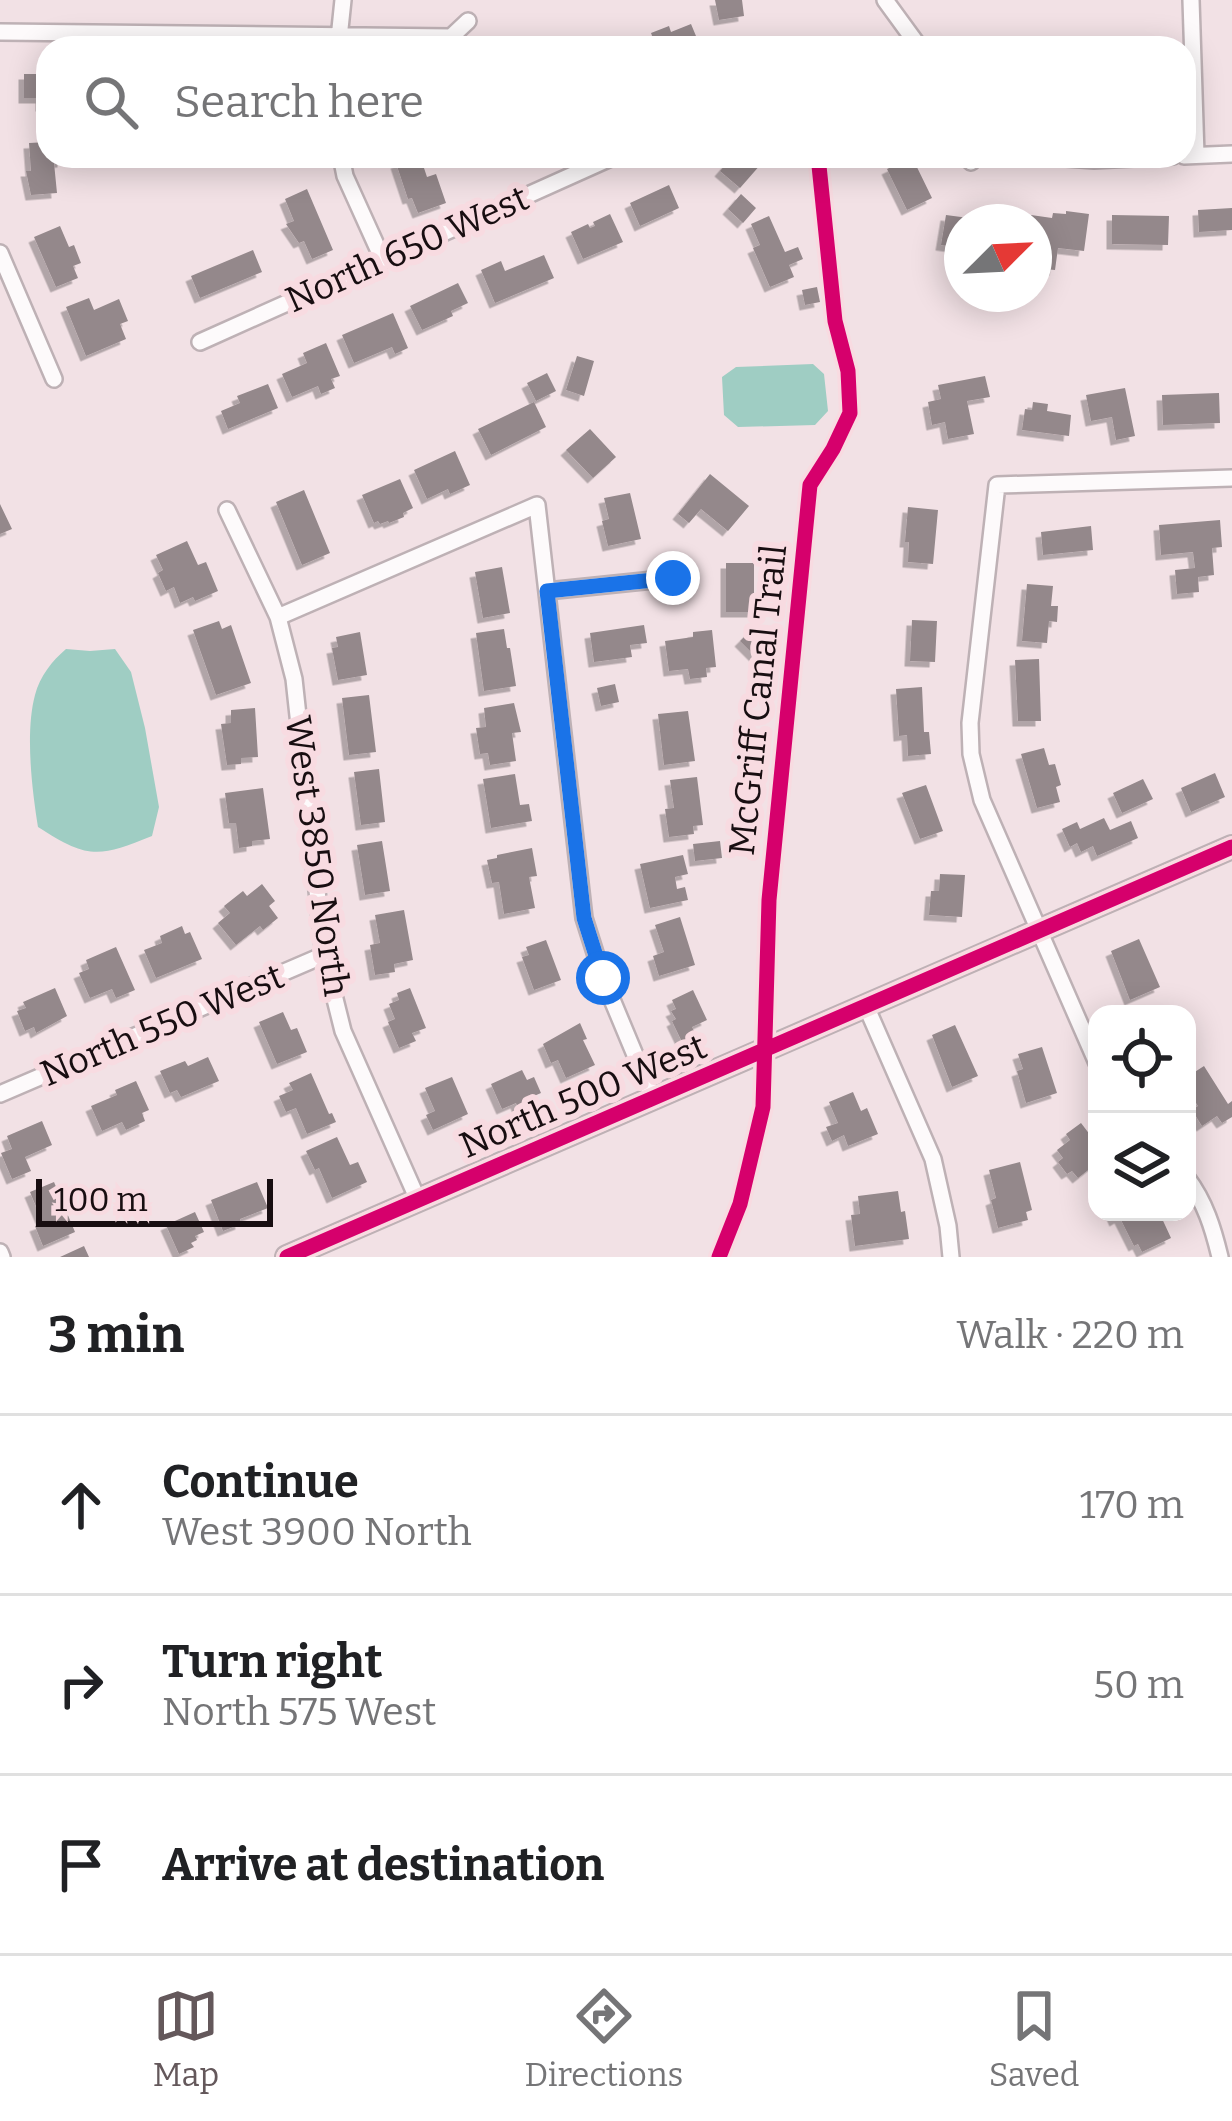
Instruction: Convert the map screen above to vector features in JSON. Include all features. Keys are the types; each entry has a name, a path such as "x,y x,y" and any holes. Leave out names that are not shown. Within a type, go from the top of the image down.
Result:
{"street":[{"path":"340,36 343,0"},
{"path":"885,0 911,36"},
{"path":"1191,0 1191,36"},
{"path":"452,36 468,21"},
{"path":"0,32 136,36"},
{"path":"1196,155 1232,154"},
{"path":"343,168 383,260"},
{"name":"North 650 West","path":"200,342 589,168"},
{"path":"0,253 54,379"},
{"path":"1088,1043 982,800 971,754 970,723 998,485 1232,478"},
{"path":"278,617 537,505 584,918 603,978 653,1098"},
{"name":"West 3850 North","path":"227,510 278,617 294,679 324,956 343,1031 418,1199"},
{"path":"547,591 673,578"},
{"name":"North 500 West","path":"287,1257 1232,847"},
{"name":"North 550 West","path":"0,1094 324,956"},
{"path":"866,1006 933,1160 951,1257"},
{"path":"1196,1193 1207,1212 1220,1257"}],"shaded area":[{"path":"813,364 824,374 828,411 815,425 738,427 724,415 722,377 736,367"},
{"path":"66,649 115,649 131,672 159,807 152,836 94,852 69,845 38,827 30,761 32,710 43,675"}],"building":[{"path":"715,0 742,0 744,16 719,20"},
{"path":"691,24 696,36 651,33 669,26 671,32"},
{"path":"24,74 36,74 36,98 24,98"},
{"path":"29,143 36,143 36,168 54,168 57,193 31,195 26,171 31,171"},
{"path":"398,168 424,168 427,177 436,174 446,203 418,213 412,198 408,199"},
{"path":"723,168 758,168 740,188 720,171"},
{"path":"917,168 932,198 907,210 887,169"},
{"path":"669,185 679,208 640,226 630,203"},
{"path":"307,189 333,250 312,259 304,241 299,243 286,224 294,221 285,199"},
{"path":"741,194 756,208 743,223 728,209"},
{"path":"1232,208 1232,230 1199,232 1198,210"},
{"path":"1053,213 1089,214 1084,251 1058,248 1052,270"},
{"path":"610,214 623,242 583,259 571,232 588,224 595,226 593,222"},
{"path":"1112,215 1169,216 1168,245 1112,244"},
{"path":"769,216 785,252 798,247 803,259 789,265 794,277 770,287 753,248 760,245 751,224"},
{"path":"60,226 81,263 73,266 78,278 56,287 34,237"},
{"path":"253,250 262,272 200,298 191,276"},
{"path":"544,255 554,278 495,303 481,270 501,261 505,271"},
{"path":"458,283 468,303 451,311 453,316 422,330 410,306"},
{"path":"817,287 820,302 805,305 802,290"},
{"path":"89,298 94,310 119,299 128,321 120,324 126,339 86,356 66,307"},
{"path":"393,313 408,348 395,354 392,347 354,363 342,335"},
{"path":"326,343 340,376 331,379 335,388 321,394 318,386 292,397 282,374 307,363 303,353"},
{"path":"577,356 594,361 584,396 566,390"},
{"path":"547,373 556,391 536,401 527,383"},
{"path":"985,376 990,397 967,401 974,434 948,439 945,422 932,425 928,402 941,399 938,385"},
{"path":"268,384 278,408 228,429 221,411 240,403 237,396"},
{"path":"1125,388 1135,436 1116,440 1112,417 1091,421 1086,395"},
{"path":"1219,393 1220,423 1163,425 1162,395"},
{"path":"534,402 546,427 491,455 478,429"},
{"path":"1033,402 1048,404 1047,411 1071,415 1069,436 1022,430 1025,409 1032,410"},
{"path":"590,429 616,457 593,478 566,450"},
{"path":"455,451 470,485 427,499 414,470"},
{"path":"710,474 749,506 728,531 701,509 689,523 678,514"},
{"path":"400,479 413,508 389,523 374,523 362,495"},
{"path":"304,490 330,553 302,565 276,502"},
{"path":"630,493 641,539 608,546 602,521 609,519 604,498"},
{"path":"0,504 12,529 0,534"},
{"path":"908,507 938,510 933,564 908,562"},
{"path":"1220,520 1222,547 1212,548 1214,575 1198,577 1199,592 1177,594 1175,570 1195,568 1193,552 1161,555 1159,525"},
{"path":"1091,526 1093,550 1043,555 1041,532"},
{"path":"187,541 198,565 206,562 218,591 180,603 174,587 166,591 156,555"},
{"path":"726,563 754,563 754,612 726,612"},
{"path":"502,567 510,613 483,618 475,572"},
{"path":"1027,584 1053,586 1051,606 1058,606 1057,622 1049,621 1047,643 1022,641"},
{"path":"912,620 937,621 935,662 910,661"},
{"path":"219,621 222,629 231,625 251,683 216,695 193,630"},
{"path":"644,625 647,643 630,645 632,657 594,662 590,633"},
{"path":"754,627 770,643 756,657 740,641"},
{"path":"504,629 516,686 484,691 476,633"},
{"path":"712,630 716,667 706,668 707,677 690,679 688,669 669,671 665,641"},
{"path":"360,632 367,675 338,680 332,648 338,647 336,637"},
{"path":"1039,659 1041,721 1018,721 1015,660"},
{"path":"615,684 619,702 601,706 597,688"},
{"path":"922,687 924,732 929,732 931,754 908,756 907,735 899,736 896,689"},
{"path":"369,695 376,752 349,755 342,698"},
{"path":"514,703 521,732 512,733 516,761 490,765 488,753 480,754 476,728 486,727 484,708"},
{"path":"255,708 258,757 227,765 221,724 231,723 231,710"},
{"path":"688,711 695,761 664,765 658,714"},
{"path":"1044,748 1049,765 1055,764 1060,802 1037,808 1021,754"},
{"path":"379,769 385,822 361,825 354,772"},
{"path":"1215,773 1225,797 1191,812 1181,788"},
{"path":"515,774 520,805 529,804 532,821 491,828 483,779"},
{"path":"697,777 703,825 693,826 694,834 669,837 665,809 674,808 670,780"},
{"path":"1143,779 1153,799 1122,813 1113,793"},
{"path":"926,785 943,831 920,839 902,793"},
{"path":"263,788 270,839 239,848 225,793"},
{"path":"1104,818 1110,830 1131,821 1138,838 1097,856 1093,846 1081,852 1077,843 1070,847 1062,829 1077,822 1080,829"},
{"path":"382,841 390,891 365,895 357,845"},
{"path":"720,841 722,858 695,861 693,844"},
{"path":"532,848 537,876 529,877 535,908 504,914 499,882 492,883 487,860"},
{"path":"683,855 688,874 675,877 677,889 685,887 688,900 650,908 640,864"},
{"path":"940,874 965,875 962,917 929,915 931,891 939,891"},
{"path":"262,884 275,901 269,906 278,918 236,945 218,923 230,913 224,906"},
{"path":"404,910 413,960 394,964 395,972 375,975 370,945 380,943 375,915"},
{"path":"680,917 695,965 659,976 653,956 664,952 655,925"},
{"path":"182,926 185,934 190,932 202,959 156,978 144,950 162,943 160,936"},
{"path":"1139,939 1160,987 1130,1000 1111,951"},
{"path":"546,940 561,980 534,990 522,957 529,955 526,947"},
{"path":"116,947 135,990 116,998 112,989 90,998 79,973 89,969 86,960"},
{"path":"55,988 67,1016 36,1033 34,1027 25,1031 17,1011 26,1008 23,1002"},
{"path":"410,988 426,1028 412,1033 416,1041 399,1048 388,1022 395,1019 389,1004 399,1000 397,993"},
{"path":"693,990 707,1020 692,1027 697,1037 683,1044 672,1021 676,1019 671,1011 676,1009 672,1000"},
{"path":"283,1012 291,1030 297,1028 307,1052 277,1064 259,1022"},
{"path":"580,1023 595,1065 566,1078 558,1060 551,1063 543,1044"},
{"path":"955,1025 978,1076 952,1087 932,1035"},
{"path":"1042,1047 1057,1093 1026,1103 1017,1071 1023,1069 1018,1054"},
{"path":"208,1057 219,1081 181,1097 177,1090 170,1093 160,1071"},
{"path":"1204,1066 1228,1104 1232,1101 1232,1117 1222,1123 1217,1116 1202,1126 1196,1116 1196,1071"},
{"path":"522,1070 527,1080 534,1077 541,1093 518,1108 516,1103 502,1109 491,1084"},
{"path":"311,1073 336,1122 307,1134 296,1108 286,1112 279,1096 293,1090 289,1083"},
{"path":"452,1077 468,1114 433,1130 426,1115 435,1111 425,1088"},
{"path":"136,1081 149,1110 142,1113 145,1121 126,1130 122,1122 102,1131 91,1106"},
{"path":"853,1092 861,1111 867,1108 878,1134 848,1146 844,1135 832,1141 826,1127 838,1123 829,1102"},
{"path":"42,1121 52,1145 25,1157 31,1171 12,1179 1,1153 12,1149 7,1136"},
{"path":"1081,1123 1088,1132 1088,1170 1078,1178 1072,1171 1067,1174 1058,1162 1063,1158 1057,1150 1070,1140 1066,1134"},
{"path":"337,1137 350,1165 358,1162 367,1182 332,1198 306,1151"},
{"path":"1020,1162 1032,1210 1026,1212 1028,1220 998,1228 989,1170"},
{"path":"54,1182 75,1232 43,1246 35,1226 43,1223 30,1192"},
{"path":"257,1182 268,1208 223,1231 211,1200"},
{"path":"898,1191 909,1239 855,1246 851,1215 860,1214 858,1196"},
{"path":"195,1212 204,1232 195,1236 194,1247 179,1254 166,1225"},
{"path":"1122,1221 1163,1221 1171,1238 1142,1252 1138,1244 1134,1246"},
{"path":"84,1246 89,1257 60,1257"}],"cycle path":[{"name":"McGriff Canal Trail","path":"719,1257 740,1204 763,1107 769,900 810,485 850,413 819,168"},
{"path":"287,1257 1232,847"}],"route":[{"path":"603,978 584,918 547,591 673,578"}]}
